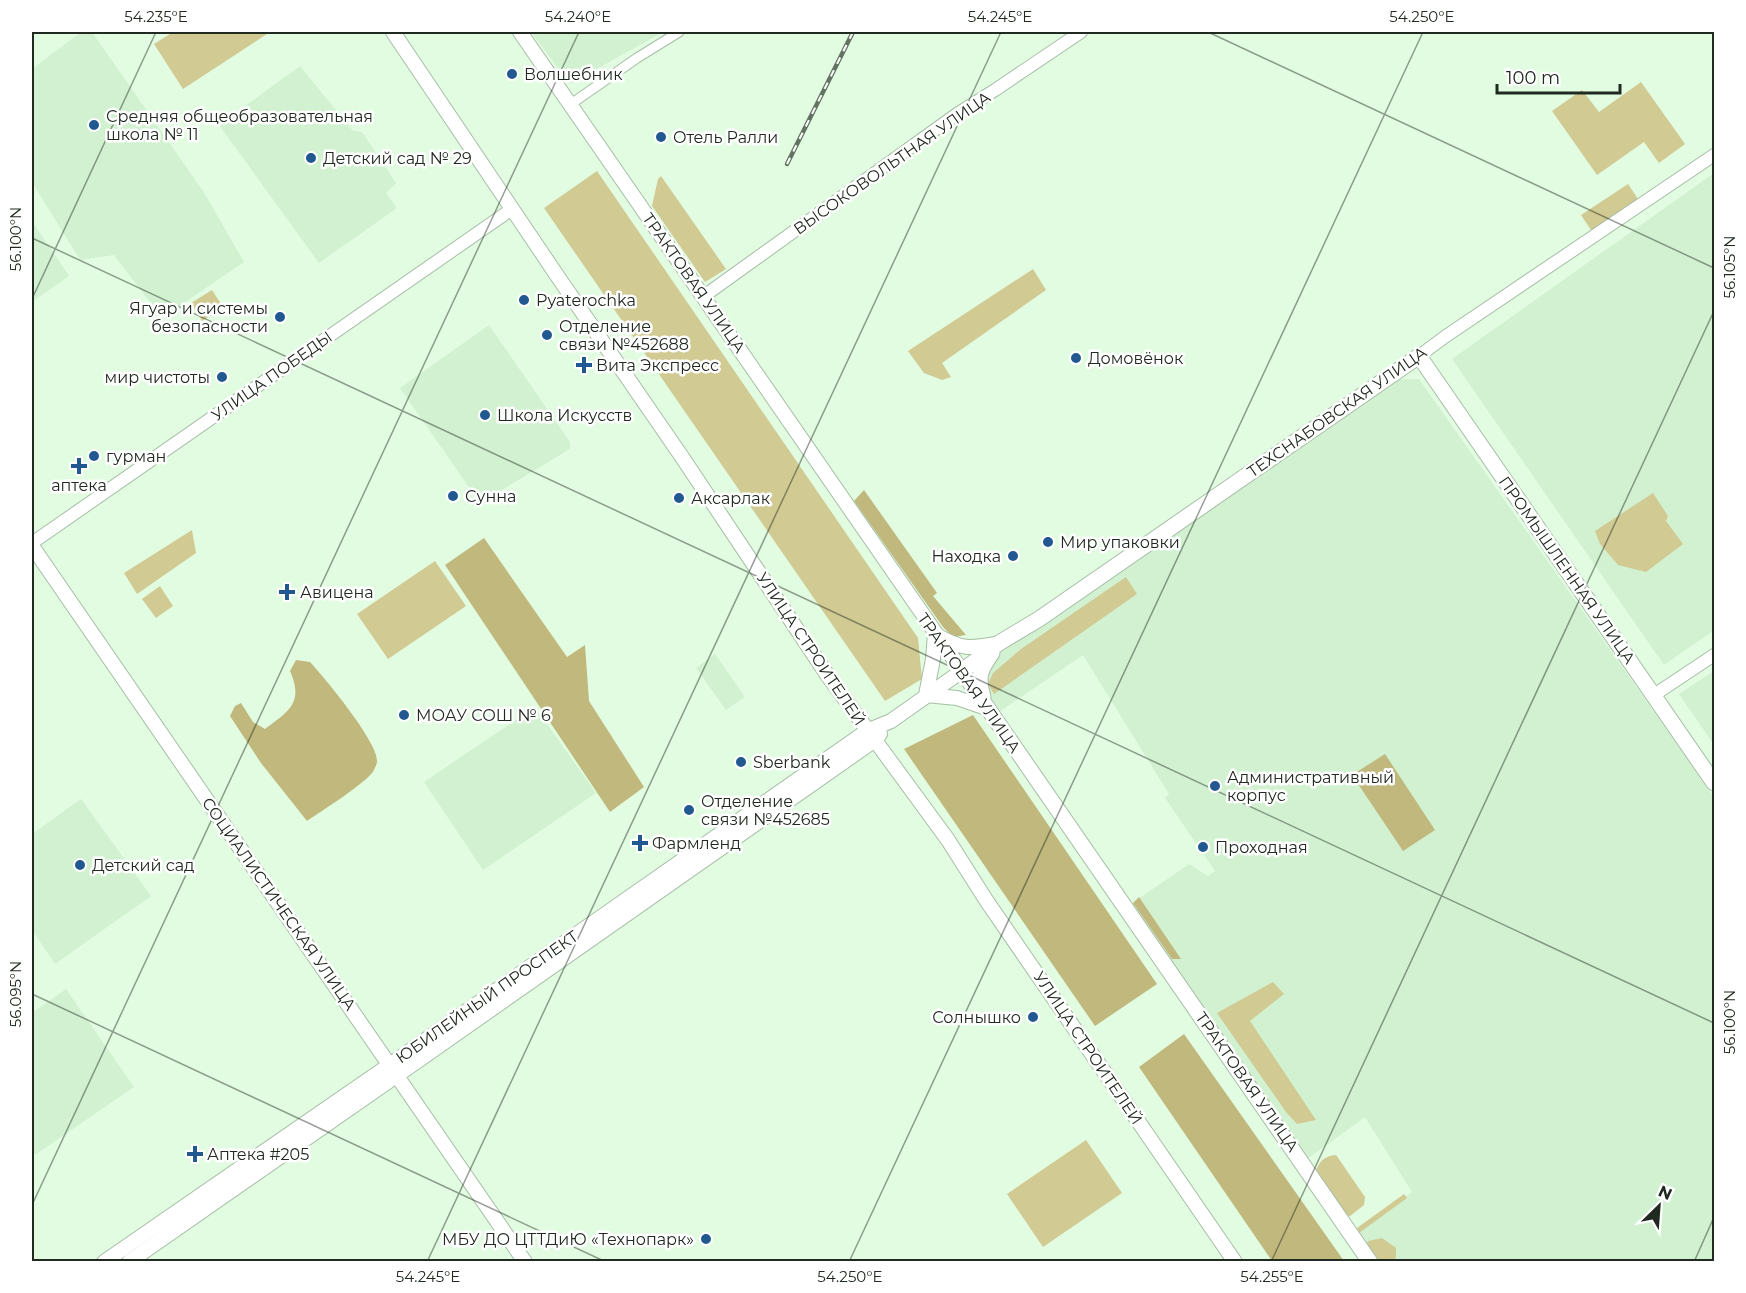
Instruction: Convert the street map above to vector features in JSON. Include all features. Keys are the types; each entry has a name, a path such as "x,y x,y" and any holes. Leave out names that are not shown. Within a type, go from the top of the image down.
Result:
{"main road":[{"name":"УЛИЦА СТРОИТЕЛЕЙ","path":"393,32 828,676 948,840 986,900 1235,1262"},
{"name":"ТРАКТОВАЯ УЛИЦА","path":"520,32 1370,1262"},
{"name":"ТЕХСНАБОВСКАЯ УЛИЦА","path":"962,671 999,643 1039,619 1419,356"},
{"name":"ПРОМЫШЛЕННАЯ УЛИЦА","path":"1419,356 1714,783"},
{"name":"СОЦИАЛИСТИЧЕСКАЯ УЛИЦА","path":"32,544 525,1262"},
{"path":"926,695 935,634 950,643 964,647 999,643"},
{"path":"986,708 980,685 980,674 999,643"},
{"path":"393,1070 962,671"},
{"path":"926,695 957,698 986,708"},
{"name":"ЮБИЛЕЙНЫЙ ПРОСПЕКТ","path":"104,1262 393,1070"},
{"name":"ЮБИЛЕЙНЫЙ ПРОСПЕКТ","path":"129,1262 393,1070"}],"street":[{"path":"571,104 679,32"},
{"name":"ВЫСОКОВОЛЬТНАЯ УЛИЦА","path":"704,296 957,114 1081,32"},
{"name":"ТЕХСНАБОВСКАЯ УЛИЦА","path":"1419,356 1714,155"},
{"name":"УЛИЦА ПОБЕДЫ","path":"32,544 513,209"},
{"path":"1654,695 1714,655"}],"shaded area":[{"name":"Средняя общеобразовательная школа № 11","path":"81,32 92,32 203,191 244,262 162,318 114,255 80,260 32,182 32,69"},
{"path":"173,32 270,32 183,89 154,44"},
{"path":"531,32 663,32 570,84"},
{"name":"Детский сад № 29","path":"300,66 353,131 362,132 396,183 386,193 397,208 319,263 219,125"},
{"path":"1641,82 1685,144 1659,163 1644,142 1597,175 1552,111 1582,90 1599,112"},
{"path":"597,171 918,638 922,679 885,701 544,208"},
{"path":"1714,173 1714,630 1664,665 1452,359"},
{"path":"661,176 726,269 705,282 652,206 658,179"},
{"path":"1628,184 1640,202 1593,233 1581,215"},
{"path":"32,221 69,276 32,302"},
{"path":"1033,269 1046,290 942,363 951,377 942,380 924,373 908,351"},
{"path":"212,290 223,307 202,321 191,303"},
{"name":"Школа Искусств","path":"489,325 570,442 570,449 480,503 400,388"},
{"path":"1402,379 1419,379 1714,797 1714,1261 1375,1261 1355,1233 1412,1192 1365,1117 1306,1160 1131,904 1189,864 1208,876 1215,871 1165,798 1169,794 1083,655 999,712 985,694 982,680 997,655 1380,388"},
{"path":"864,490 937,593 933,596 966,635 953,637 943,627 854,501"},
{"path":"1653,493 1668,516 1666,521 1683,544 1646,572 1618,565 1600,544 1595,531"},
{"path":"192,530 196,553 137,594 124,573"},
{"path":"484,538 567,657 585,645 589,701 644,787 610,812 445,565"},
{"path":"435,561 466,606 388,659 357,614"},
{"path":"1126,577 1137,594 994,694 988,684 993,673 1021,649"},
{"path":"160,586 173,606 156,618 142,599"},
{"path":"715,654 745,697 726,710 696,668"},
{"path":"296,660 310,662 338,695 369,740 377,761 374,770 363,782 307,821 261,763 230,716 235,706 241,703 253,722 265,729 281,717 295,699 294,682 290,671"},
{"path":"1714,671 1714,745 1679,694"},
{"path":"535,707 596,793 483,870 424,782"},
{"path":"973,715 1157,984 1095,1026 904,749"},
{"path":"1385,754 1435,830 1403,851 1352,775"},
{"name":"Детский сад","path":"81,799 151,896 55,964 32,930 32,834"},
{"path":"1139,897 1181,959 1172,959 1133,903"},
{"path":"1273,982 1284,994 1250,1021 1316,1120 1297,1124 1286,1112 1217,1013"},
{"path":"66,989 134,1087 35,1155 32,1150 32,1013"},
{"path":"1184,1034 1344,1261 1272,1261 1139,1067"},
{"path":"1086,1140 1122,1193 1043,1247 1007,1194"},
{"path":"1336,1155 1365,1197 1364,1205 1350,1216 1344,1215 1315,1172 1323,1160"},
{"path":"1404,1194 1407,1198 1359,1233 1357,1228"},
{"path":"1382,1238 1396,1248 1394,1261 1371,1261 1365,1249 1368,1241"}],"railway":[{"path":"787,164 853,32"}],"place":[{"name":"Волшебник","path":"512,74"},
{"name":"Средняя общеобразовательная школа № 11","path":"94,125"},
{"name":"Отель Ралли","path":"661,137"},
{"name":"Детский сад № 29","path":"311,158"},
{"name":"Pyaterochka","path":"524,300"},
{"name":"Ягуар и системы безопасности","path":"280,317"},
{"name":"Отделение связи №452688","path":"547,335"},
{"name":"Домовёнок","path":"1076,358"},
{"name":"Вита Экспресс","path":"584,365"},
{"name":"мир чистоты","path":"222,377"},
{"name":"Школа Искусств","path":"485,415"},
{"name":"гурман","path":"94,456"},
{"name":"аптека","path":"79,466"},
{"name":"Сунна","path":"453,496"},
{"name":"Аксарлак","path":"679,498"},
{"name":"Мир упаковки","path":"1048,542"},
{"name":"Находка","path":"1013,556"},
{"name":"Авицена","path":"287,592"},
{"name":"МОАУ СОШ № 6","path":"404,715"},
{"name":"Sberbank","path":"741,762"},
{"name":"Административный корпус","path":"1215,786"},
{"name":"Отделение связи №452685","path":"689,810"},
{"name":"Фармленд","path":"640,843"},
{"name":"Проходная","path":"1203,847"},
{"name":"Детский сад","path":"80,865"},
{"name":"Солнышко","path":"1033,1017"},
{"name":"Аптека #205","path":"195,1154"},
{"name":"МБУ ДО ЦТТДиЮ «Технопарк»","path":"706,1239"}]}
